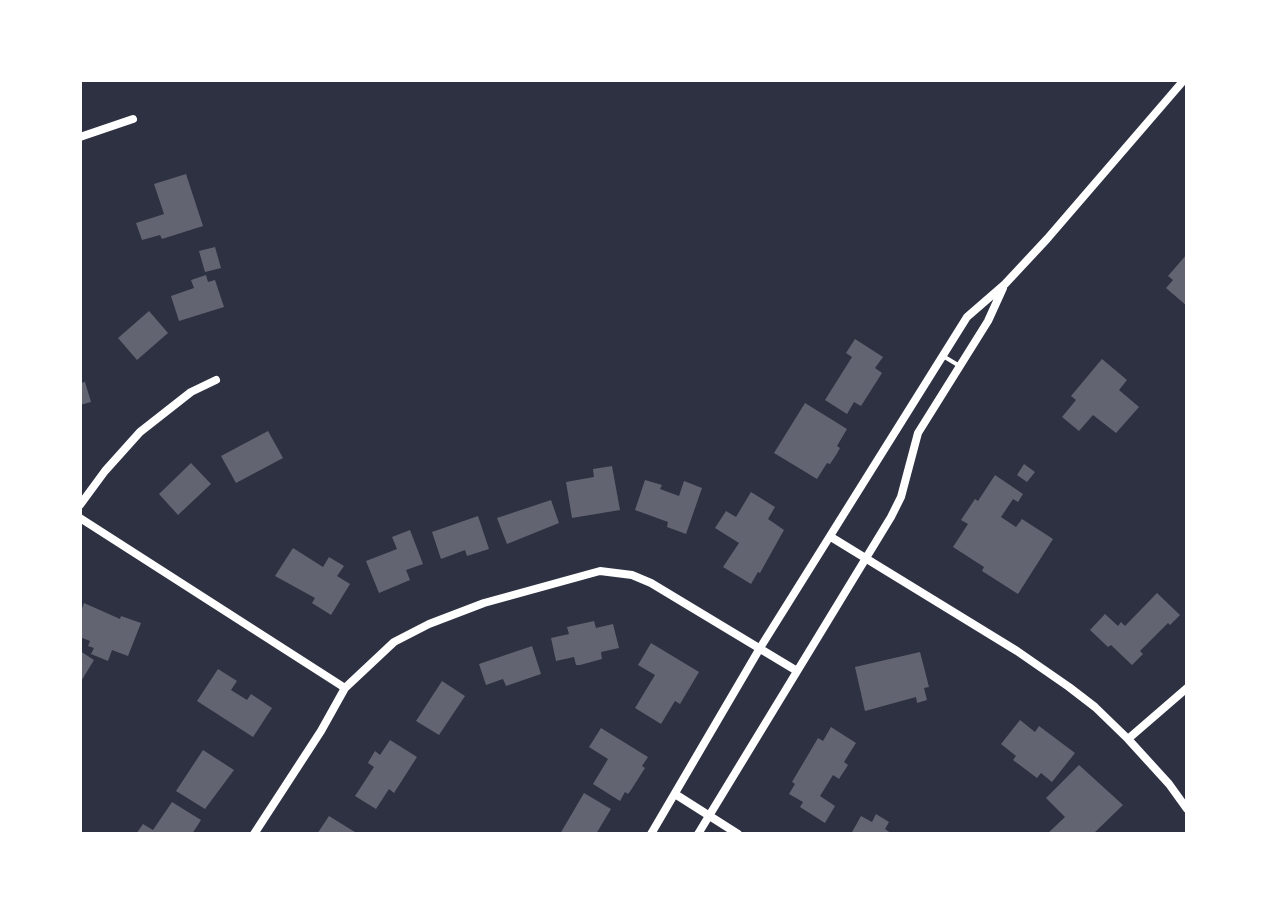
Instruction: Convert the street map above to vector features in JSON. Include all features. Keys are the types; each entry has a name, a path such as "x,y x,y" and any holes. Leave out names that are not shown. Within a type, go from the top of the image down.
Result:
{"street":[{"path":"651,834 760,648 967,317 1005,284 1184,80"},
{"path":"80,137 133,119"},
{"path":"698,834 901,497 918,433 988,321 1005,284"},
{"path":"80,505 140,432 191,392 216,380"},
{"path":"80,518 345,688"},
{"path":"831,537 1056,678 1095,707 1169,784 1187,809"},
{"path":"254,834 345,688 386,648 429,624 484,603 600,571 632,575 651,583 797,671"},
{"path":"1128,739 1187,688"},
{"path":"675,794 738,834"}],"lane":[{"path":"943,356 960,366"}],"building":[{"path":"186,174 203,226 162,239 160,235 142,240 136,223 164,214 154,184"},
{"path":"215,247 221,268 205,272 199,251"},
{"path":"1187,254 1187,306 1166,288 1173,280 1168,276"},
{"path":"206,275 208,282 215,280 224,307 179,321 171,296 194,288 191,280"},
{"path":"149,311 168,333 137,360 118,338"},
{"path":"855,339 883,357 875,368 882,373 861,406 854,402 847,414 825,400 852,357 846,353"},
{"path":"1102,359 1127,380 1119,390 1139,407 1116,433 1093,415 1079,431 1062,417 1076,400 1071,396"},
{"path":"85,382 91,402 80,405 80,383"},
{"path":"805,403 847,429 837,446 840,448 836,455 817,479 774,453"},
{"path":"268,431 283,458 236,483 221,456"},
{"path":"191,463 211,484 178,515 159,494"},
{"path":"1024,464 1035,472 1027,482 1017,475"},
{"path":"612,466 620,510 572,518 566,482 594,477 593,469"},
{"path":"995,475 1023,494 1018,502 1013,499 1001,517 1016,527 1022,519 1053,539 1018,594 982,571 984,567 953,547 968,524 961,520"},
{"path":"645,480 662,485 660,489 679,496 684,481 702,488 686,534 667,527 668,522 635,510"},
{"path":"751,492 775,507 768,519 784,530 751,584 723,567 739,543 715,528 726,511 736,517"},
{"path":"551,500 559,523 507,544 497,518"},
{"path":"478,516 489,549 467,556 465,550 441,559 432,532"},
{"path":"410,530 423,564 406,570 410,580 379,593 366,561 397,549 392,537"},
{"path":"293,548 323,567 329,557 344,566 337,576 350,584 331,615 312,603 315,598 275,576"},
{"path":"1157,593 1180,615 1140,651 1143,654 1132,665 1090,630 1105,614 1118,626 1121,622 1125,626"},
{"path":"84,603 120,619 121,616 141,623 128,656 112,650 108,661 91,654 94,648 88,646 90,641 80,637 80,614"},
{"path":"594,621 596,628 613,624 619,648 601,652 602,659 580,665 576,665 574,657 556,661 551,638 569,634 567,627"},
{"path":"651,643 699,672 680,704 675,701 661,724 635,708 655,675 638,665"},
{"path":"532,646 541,674 506,686 503,679 486,685 479,664"},
{"path":"80,651 94,660 80,683"},
{"path":"920,652 929,687 924,688 927,700 917,703 916,697 865,711 855,667"},
{"path":"218,669 237,681 231,690 247,700 251,694 272,708 253,737 197,701"},
{"path":"442,681 465,696 439,735 416,721"},
{"path":"1020,720 1035,732 1039,726 1075,753 1052,782 1041,773 1037,778 1013,760 1016,756 1001,744"},
{"path":"831,727 856,743 844,762 848,765 839,779 833,775 820,796 835,806 825,823 800,807 803,802 789,794 795,784 792,782 818,738 823,741"},
{"path":"601,728 648,757 631,790 628,794 625,792 620,801 593,784 608,759 589,747"},
{"path":"390,740 417,757 394,793 389,789 376,809 355,796 374,767 368,763 375,751 380,755"},
{"path":"203,750 234,770 205,809 176,791"},
{"path":"1079,765 1123,805 1093,834 1047,834 1065,817 1046,798"},
{"path":"584,793 611,809 596,834 560,834"},
{"path":"172,802 201,820 192,834 136,834 143,824 153,830"},
{"path":"876,814 889,822 885,829 892,834 851,834 861,816 872,822"},
{"path":"329,816 350,829 358,834 317,834"}]}
